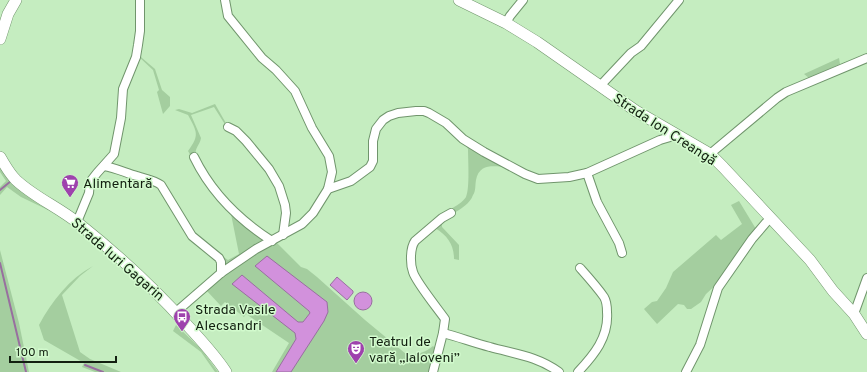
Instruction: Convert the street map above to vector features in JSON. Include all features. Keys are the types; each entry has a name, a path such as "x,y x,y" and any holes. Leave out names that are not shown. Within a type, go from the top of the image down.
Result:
{"street":[{"path":"0,39 4,25 16,0"},
{"path":"77,222 89,193 90,182 96,173 114,154 121,118 123,89 136,57 140,31 140,0"},
{"path":"176,312 220,273 256,249 302,224 313,213 328,189 332,172 329,156 312,128 295,91 276,70 262,58 228,16 224,0"},
{"name":"Strada Ion Creangă","path":"459,0 506,23 636,111 661,127 710,154 810,260 833,291 854,314 867,334"},
{"path":"506,23 523,0"},
{"path":"600,86 631,53 641,46 679,0"},
{"path":"710,154 786,92 867,58"},
{"path":"328,189 351,181 370,167 373,161 374,134 376,129 383,120 398,113 424,111 442,120 463,139 484,152 532,177 544,179 569,177 587,173 660,140 677,136"},
{"path":"228,127 236,131 246,141 269,169 279,186 285,204 286,213 283,235"},
{"path":"660,140 661,127"},
{"name":"Strada Iuri Gagarin","path":"0,157 15,179 27,189 56,206 77,222 156,291 219,361 226,372"},
{"path":"194,157 214,190 244,220 272,241"},
{"path":"104,166 155,181 161,185 192,236 219,258 221,262 220,273"},
{"path":"587,173 597,202 622,253"},
{"path":"433,372 445,319 413,273 413,243 442,218 451,213"},
{"path":"686,372 700,345 718,288 752,240 770,218"},
{"path":"578,372 604,339 608,316 607,304 604,298 580,268"},
{"path":"854,314 867,278"},
{"path":"443,333 535,358 548,364 559,372"}],"green space":[{"path":"139,54 155,69 162,90 170,97 170,106 163,114 157,92 159,90 153,70 138,56"},
{"path":"839,58 840,64 809,78 804,74"},
{"path":"215,104 227,125 226,126 214,107 191,115 201,138 196,151 196,156 192,158 188,151 196,137 195,130 188,115 175,110 179,109 192,113"},
{"path":"465,144 506,167 488,167 480,171 476,180 475,192 472,198 453,214 451,209 463,201 467,193 468,149"},
{"path":"0,166 49,207 48,210 21,197 7,187 0,195 0,187 6,181 0,172"},
{"path":"739,201 756,229 719,282 706,294 701,302 691,309 687,309 684,305 678,304 657,324 644,309 652,302 657,301 666,288 673,272 716,235 721,240 742,224 731,205"},
{"path":"230,209 266,241 224,268 222,256 228,260 239,254"},
{"path":"442,222 442,227 459,245 459,260 454,259 453,249 447,238 435,228"},
{"path":"276,242 301,267 307,269 317,277 406,354 420,353 433,346 435,348 429,372 272,372 289,343 246,314 244,317 225,302 221,306 206,290 225,274"},
{"path":"0,250 19,323 29,372 0,372"},
{"path":"93,266 80,276 62,295 80,352 90,359 121,372 95,372 82,367 84,363 44,340 39,325 55,299 62,291 76,277"},
{"path":"176,325 201,349 218,372 215,372 201,352 173,331"}],"shaded area":[{"path":"267,256 327,302 328,312 324,321 291,372 276,372 296,339 295,333 232,284 242,275 298,322 303,322 310,313 309,311 255,266"},
{"path":"337,277 353,291 347,300 330,285"},
{"path":"363,292 369,295 372,301 369,307 363,310 357,307 354,301 357,295"}],"waterway":[{"path":"0,190 11,181"},
{"path":"0,263 26,372"},
{"path":"85,365 103,372"}],"place":[{"name":"Alimentară","path":"70,198"},
{"name":"Strada Vasile Alecsandri","path":"182,332"},
{"name":"Teatrul de vară „Ialoveni”","path":"356,364"}]}
